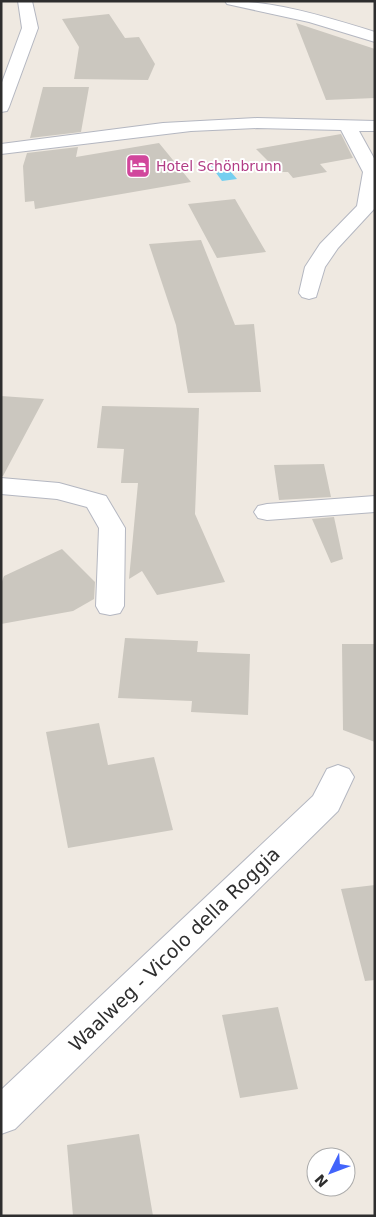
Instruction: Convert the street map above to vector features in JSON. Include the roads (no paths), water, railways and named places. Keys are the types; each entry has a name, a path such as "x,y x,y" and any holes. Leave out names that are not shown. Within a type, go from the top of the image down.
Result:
{"street":[{"path":"1,107 30,28 25,1"},
{"path":"232,1 312,18 375,37"},
{"path":"1,148 216,124 375,126"},
{"path":"309,293 315,267 330,244 366,207 372,172 347,125"},
{"path":"1,486 59,491 97,502 112,528 110,606"},
{"path":"267,512 375,504"},
{"name":"Waalweg - Vicolo della Roggia","path":"1,1116 327,802 331,788 338,777"}],"water":[{"path":"225,165 237,179 222,181 211,166"}],"place":[{"name":"Hotel Schönbrunn","path":"138,166"}]}
